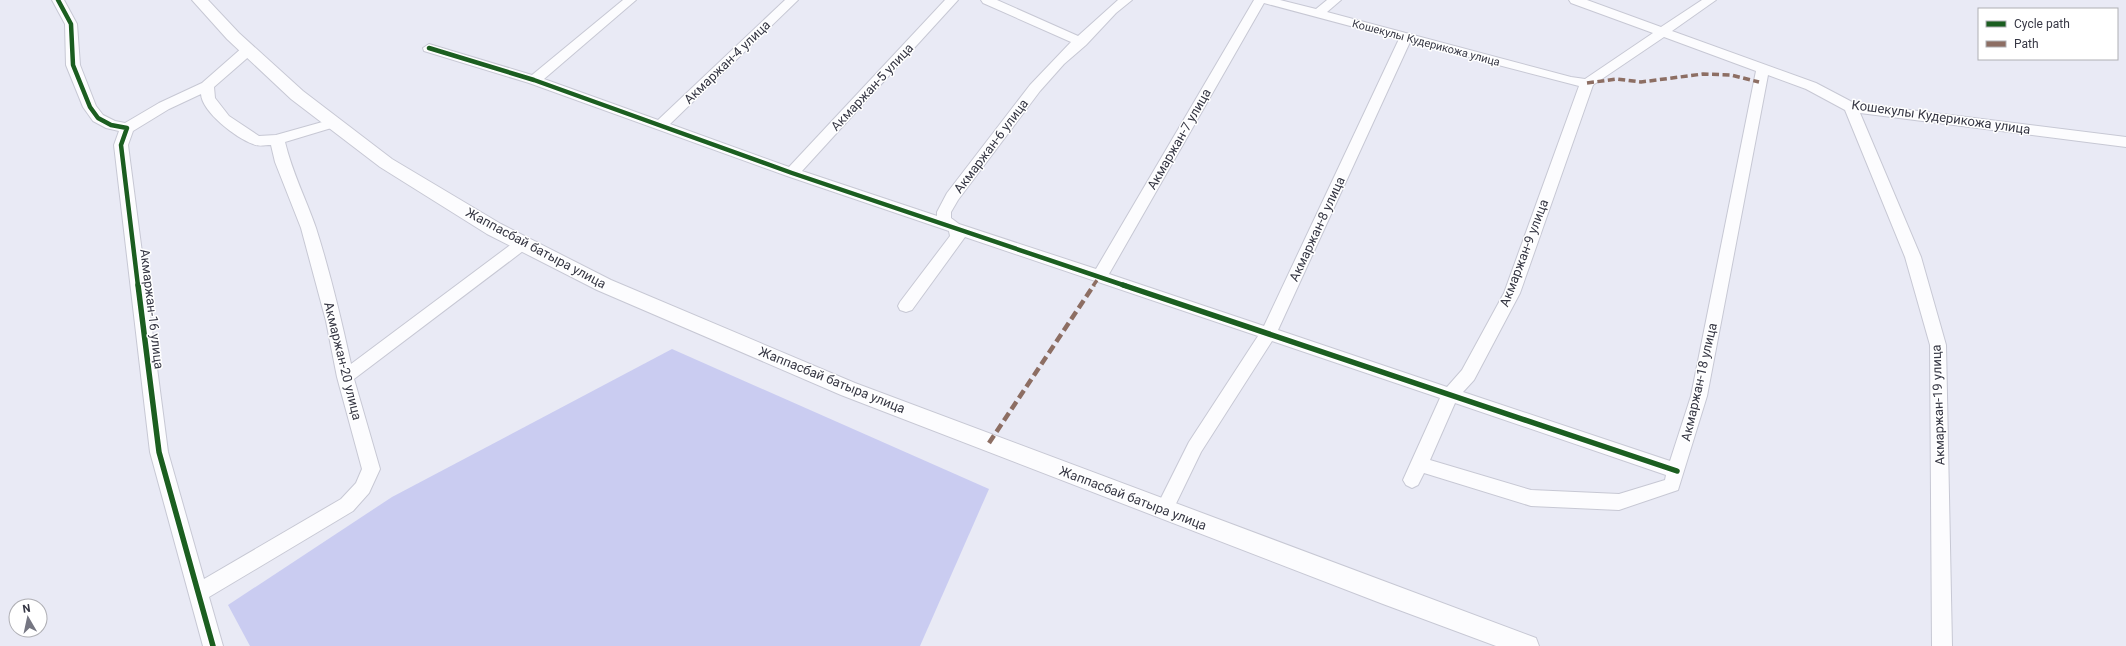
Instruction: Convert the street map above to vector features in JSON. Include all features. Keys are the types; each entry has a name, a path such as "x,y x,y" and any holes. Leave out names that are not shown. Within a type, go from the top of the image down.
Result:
{"main road":[{"name":"Жаппасбай батыра улица","path":"200,0 248,50 297,95 386,163 494,229 604,285 848,389 1164,510 1527,646"}],"street":[{"path":"58,0 71,24 73,65 90,106 98,118 111,125 127,128 164,106 207,86 248,50"},
{"path":"534,80 630,0"},
{"name":"Акмаржан-4 улица","path":"661,125 792,0"},
{"name":"Акмаржан-5 улица","path":"792,173 952,0"},
{"path":"987,0 1081,42"},
{"name":"Акмаржан-6 улица","path":"956,229 944,220 944,212 952,197 1035,88 1059,61 1081,42 1112,10 1126,0"},
{"name":"Акмаржан-7 улица","path":"1099,277 1260,0"},
{"name":"Кошекулы Кудерикожа улица","path":"1266,0 1571,81 1587,82"},
{"path":"1318,14 1336,0"},
{"name":"Кошекулы Кудерикожа улица","path":"1575,0 1811,86 1851,106 2126,142"},
{"path":"1587,82 1626,55 1663,33 1710,0"},
{"name":"Акмаржан-8 улица","path":"1164,510 1195,446 1269,332 1406,38"},
{"path":"429,48 534,80 792,173 1099,277 1269,332 1450,395 1677,471"},
{"name":"Акмаржан-18 улица","path":"1419,464 1531,498 1619,502 1672,485 1698,396 1763,69"},
{"name":"Акмаржан-9 улица","path":"1412,480 1450,395 1468,375 1512,293 1587,82"},
{"path":"207,86 208,99 224,119 242,133 257,140 277,140 333,123"},
{"name":"Акмаржан-19 улица","path":"1851,106 1913,257 1938,345 1942,646"},
{"name":"Акмаржан-16 улица","path":"127,128 121,145 159,452 213,646"},
{"name":"Акмаржан-20 улица","path":"198,593 348,505 363,488 371,469 345,377 334,321 308,228 282,162 277,140"},
{"path":"906,306 958,237 956,229"},
{"path":"345,377 522,244"}],"shaded area":[{"path":"672,349 989,489 920,646 250,646 228,605 392,497"}],"marked path":[{"path":"1587,83 1617,79 1641,82 1703,74 1731,75 1759,82"},
{"path":"989,443 1099,277"}],"cycle path":[{"path":"58,0 71,24 73,65 90,107 98,118 111,125 127,128 121,145 159,452 213,646"},
{"path":"429,48 534,80 792,173 1677,471"}]}
